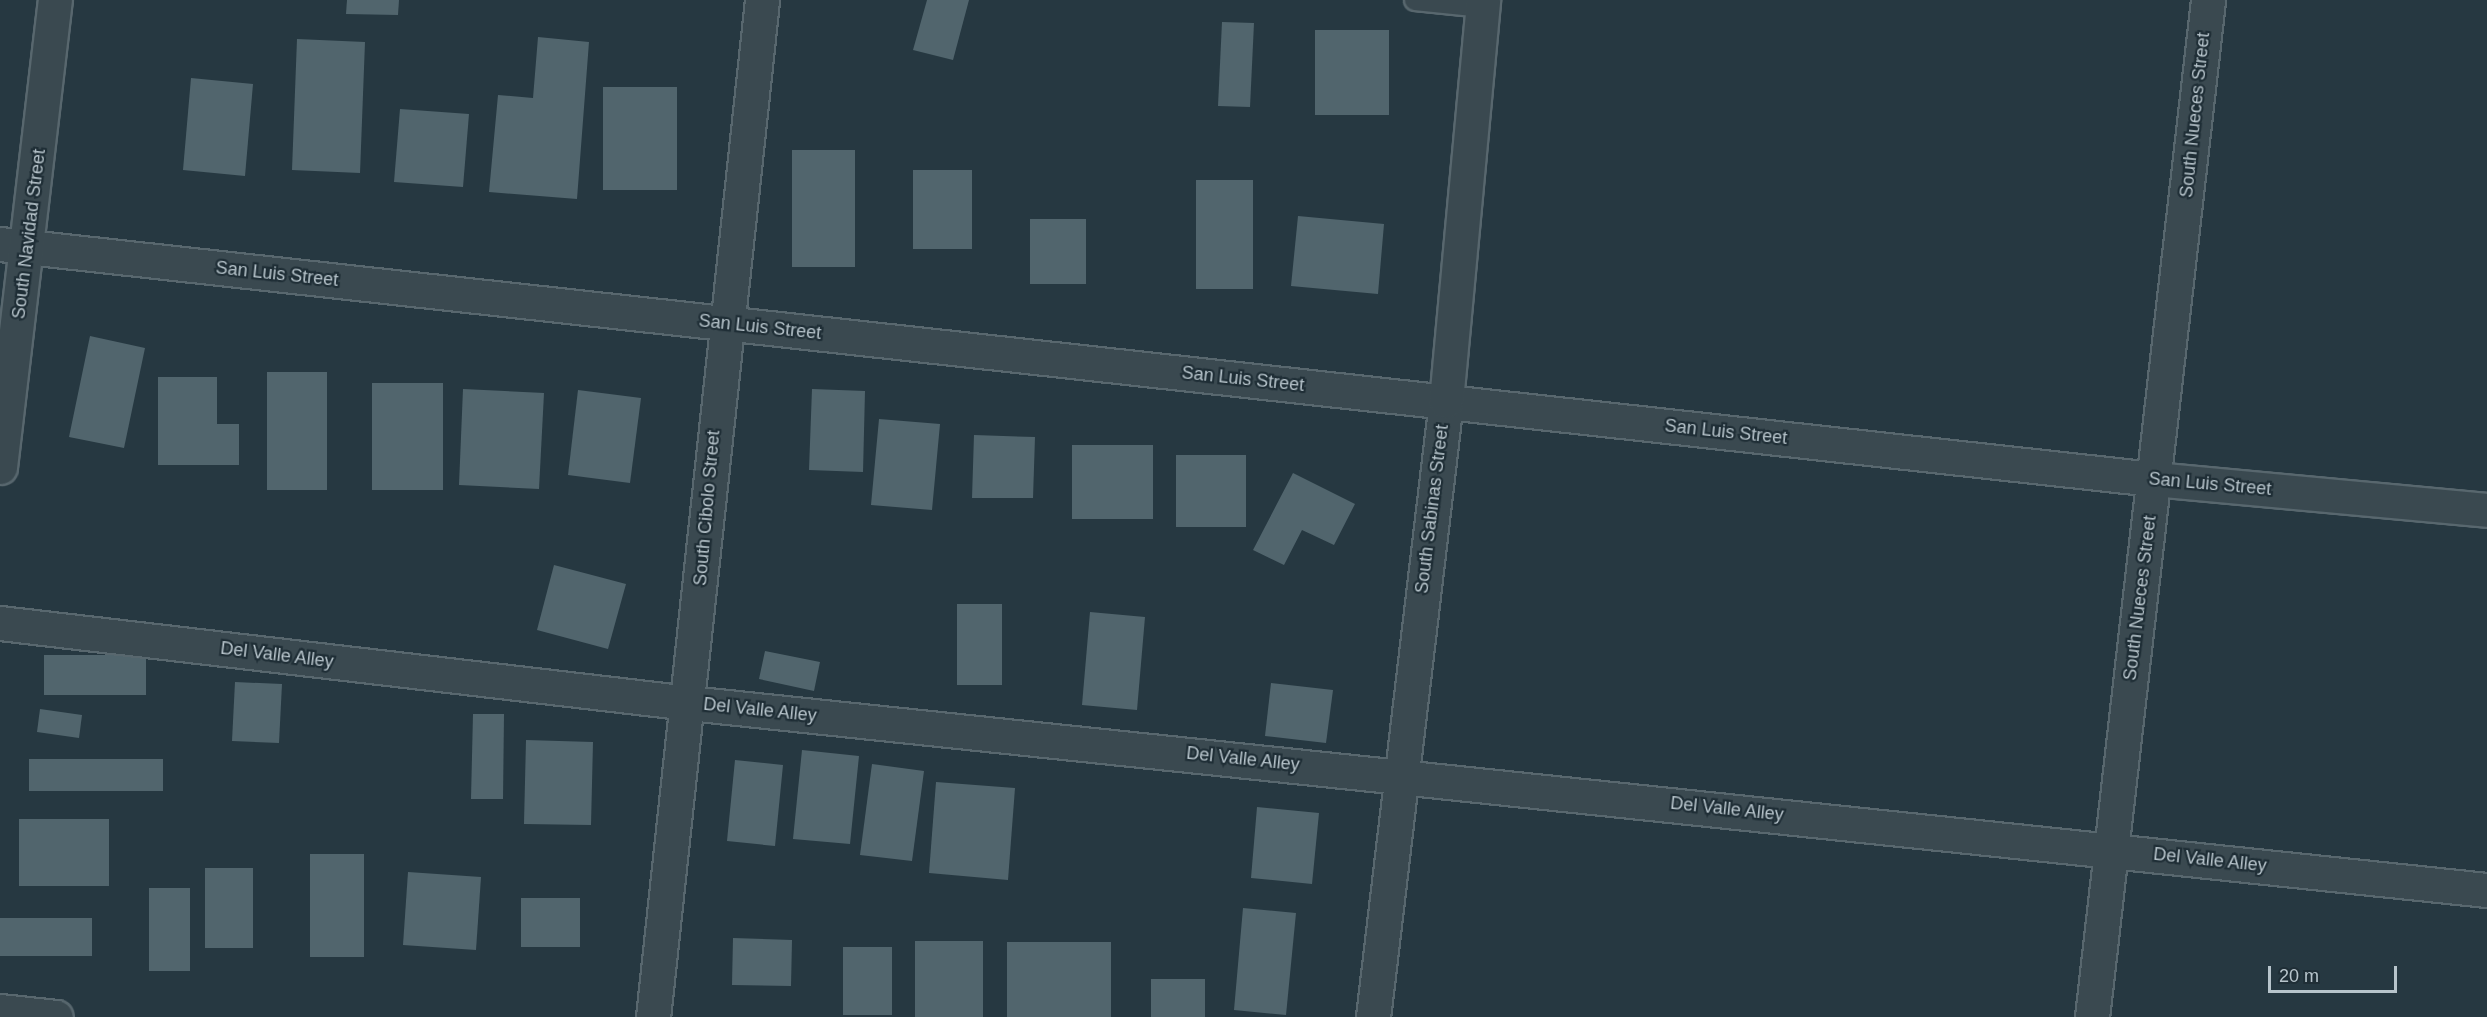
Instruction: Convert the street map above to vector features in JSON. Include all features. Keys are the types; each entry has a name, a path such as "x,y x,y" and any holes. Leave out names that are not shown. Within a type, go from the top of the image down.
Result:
{"street":[{"name":"South Navidad Street","path":"0,467 14,246 55,0"},
{"name":"South Cibolo Street","path":"653,1017 689,703 724,323 762,0"},
{"name":"South Nueces Street","path":"2092,1017 2208,0"},
{"name":"South Sabinas Street","path":"1373,1017 1446,401 1483,3"},
{"name":"San Luis Street","path":"14,246 2154,479 2487,510"},
{"name":"Del Valle Alley","path":"0,622 689,703 1400,774 2487,890"},
{"path":"0,1011 56,1017"}],"lane":[{"path":"1415,0 1483,3"}],"building":[{"path":"347,0 399,0 398,15 346,14"},
{"path":"927,0 969,0 953,60 913,50"},
{"path":"1222,22 1254,23 1250,107 1218,106"},
{"path":"1315,30 1389,30 1389,115 1315,115"},
{"path":"538,37 589,42 577,199 489,192 498,95 533,98"},
{"path":"297,39 365,42 360,173 292,170"},
{"path":"191,78 253,84 245,176 183,170"},
{"path":"603,87 677,87 677,190 603,190"},
{"path":"400,109 469,114 463,187 394,182"},
{"path":"792,150 855,150 855,267 792,267"},
{"path":"913,170 972,170 972,249 913,249"},
{"path":"1196,180 1253,180 1253,289 1196,289"},
{"path":"1298,216 1384,224 1378,294 1291,286"},
{"path":"1030,219 1086,219 1086,284 1030,284"},
{"path":"90,336 145,348 124,448 69,437"},
{"path":"267,372 327,372 327,490 267,490"},
{"path":"158,377 217,377 217,424 239,424 239,465 158,465"},
{"path":"372,383 443,383 443,490 372,490"},
{"path":"463,389 544,393 539,489 459,485"},
{"path":"812,389 865,391 863,472 809,470"},
{"path":"578,390 641,398 630,483 568,475"},
{"path":"879,419 940,424 932,510 871,505"},
{"path":"974,435 1035,437 1033,498 972,498"},
{"path":"1072,445 1153,445 1153,519 1072,519"},
{"path":"1176,455 1246,455 1246,527 1176,527"},
{"path":"1293,473 1355,504 1334,545 1302,530 1284,565 1253,550"},
{"path":"554,565 626,584 608,649 537,630"},
{"path":"957,604 1002,604 1002,685 957,685"},
{"path":"1090,612 1145,617 1137,710 1082,705"},
{"path":"765,651 820,662 814,691 759,679"},
{"path":"44,655 146,655 146,695 44,695"},
{"path":"235,682 282,684 279,743 232,741"},
{"path":"1271,683 1333,690 1326,743 1265,736"},
{"path":"40,709 82,715 79,738 37,732"},
{"path":"473,714 504,714 503,799 471,799"},
{"path":"526,740 593,742 591,825 524,824"},
{"path":"802,750 859,756 850,844 793,839"},
{"path":"29,759 163,759 163,791 29,791"},
{"path":"735,760 783,765 775,846 727,841"},
{"path":"872,764 924,771 912,861 860,855"},
{"path":"936,782 1015,788 1008,880 929,873"},
{"path":"1257,807 1319,813 1312,884 1251,878"},
{"path":"19,819 109,819 109,886 19,886"},
{"path":"310,854 364,854 364,957 310,957"},
{"path":"205,868 253,868 253,948 205,948"},
{"path":"408,872 481,877 476,950 403,945"},
{"path":"149,888 190,888 190,971 149,971"},
{"path":"521,898 580,898 580,947 521,947"},
{"path":"1243,908 1296,913 1286,1015 1234,1010"},
{"path":"0,918 92,918 92,956 0,956"},
{"path":"733,938 792,940 791,986 732,985"},
{"path":"915,941 983,941 983,1017 915,1017"},
{"path":"1007,942 1111,942 1111,1017 1007,1017"},
{"path":"843,947 892,947 892,1015 843,1015"},
{"path":"1151,979 1205,979 1205,1017 1151,1017"}]}
